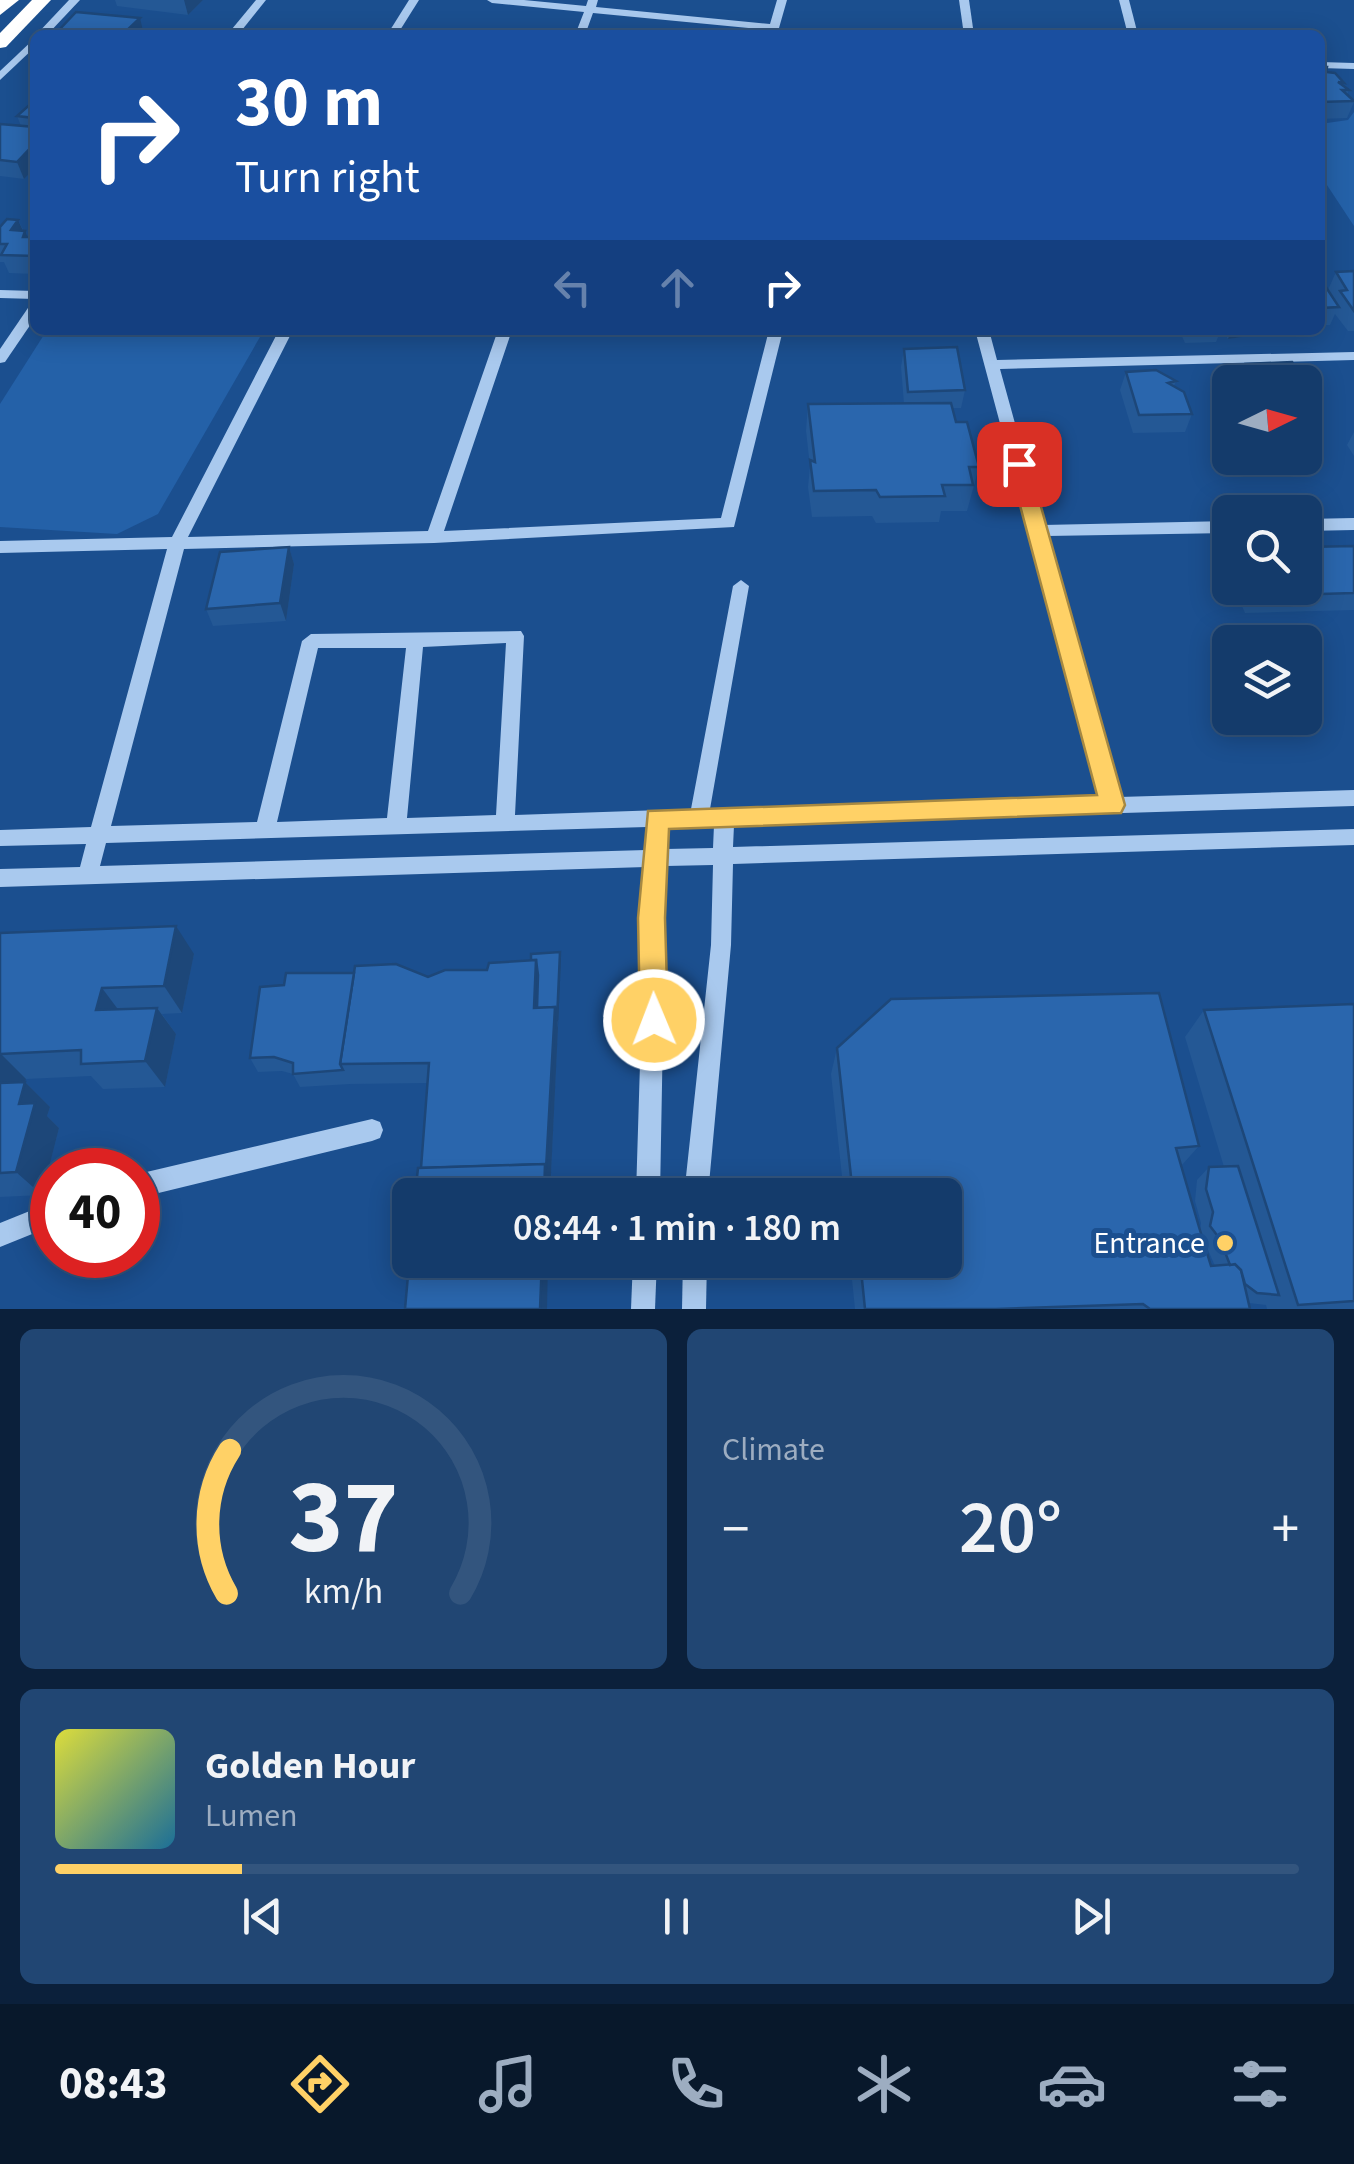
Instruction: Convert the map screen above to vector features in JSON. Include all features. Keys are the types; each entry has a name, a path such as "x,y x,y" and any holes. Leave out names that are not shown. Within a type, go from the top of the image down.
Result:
{"highway":[{"path":"0,10 10,0"},
{"path":"0,44 42,0"}],"street":[{"path":"46,30 75,0"},
{"path":"236,30 261,0"},
{"path":"395,30 414,0"},
{"path":"492,0 592,4 766,30"},
{"path":"773,30 782,0"},
{"path":"964,0 967,30"},
{"path":"1124,0 1131,30"},
{"path":"582,30 592,4"},
{"path":"0,77 30,46"},
{"path":"1325,65 1354,66"},
{"path":"0,294 30,295"},
{"path":"0,359 30,315"},
{"path":"88,874 177,543 283,335"},
{"path":"434,537 504,335"},
{"path":"0,548 434,537 728,523 775,335"},
{"path":"983,335 1112,805"},
{"path":"991,365 1354,356"},
{"path":"1322,525 1354,524"},
{"path":"1037,531 1212,526"},
{"path":"699,817 741,586"},
{"path":"265,830 311,641 515,636 505,823"},
{"path":"396,826 415,641"},
{"path":"0,838 1354,798"},
{"path":"698,1178 721,945 724,816"},
{"path":"648,1178 657,818"},
{"path":"0,878 1354,837"},
{"path":"160,1181 372,1130"},
{"path":"0,1236 30,1223"},
{"path":"643,1309 644,1278"},
{"path":"694,1309 695,1278"}],"shaded area":[{"path":"1354,112 1354,226 1325,182 1325,123 1348,120"},
{"path":"44,335 261,335 158,514 117,534 0,527 0,404"}],"building":[{"path":"76,12 140,18 127,30 60,29"},
{"path":"1325,67 1326,72 1335,73 1344,83 1338,82 1349,90 1342,90 1354,101 1325,102"},
{"path":"30,104 30,117 17,116"},
{"path":"0,124 30,127 30,148 17,162 0,160"},
{"path":"7,219 18,220 11,230 25,231 23,237 30,237 30,256 1,255 7,244 0,244 0,227"},
{"path":"1354,271 1354,311 1340,291 1347,290 1336,272"},
{"path":"1325,286 1339,307 1325,308"},
{"path":"957,347 965,390 908,392 904,349"},
{"path":"1292,362 1294,365 1246,365"},
{"path":"1156,370 1176,381 1168,383 1184,392 1192,414 1139,415 1126,372"},
{"path":"951,403 956,422 967,422 979,467 969,467 973,485 942,485 945,496 880,497 876,490 814,491 808,404"},
{"path":"1354,546 1354,593 1322,594 1322,547"},
{"path":"289,547 280,603 206,609 220,552"},
{"path":"176,926 164,986 102,988 96,1010 157,1008 145,1061 81,1064 81,1050 0,1054 0,933"},
{"path":"560,952 557,1020 555,1007 537,1008 538,975 531,954"},
{"path":"536,960 534,1008 555,1007 546,1169 545,1164 421,1168 429,1063 340,1064 355,966 396,964 428,977 445,970 487,970 489,963"},
{"path":"286,973 354,973 340,1064 343,1070 293,1074 293,1063 274,1057 250,1058 260,987 284,985"},
{"path":"1159,993 1199,1146 1176,1148 1211,1266 1235,1264 1241,1270 1250,1309 1150,1309 1143,1304 865,1309 862,1278 962,1278 962,1178 851,1178 837,1048 891,999"},
{"path":"1354,1004 1354,1301 1298,1305 1204,1010"},
{"path":"25,1082 19,1104 35,1103 16,1172 0,1173 0,1083"},
{"path":"545,1164 545,1178 417,1178 418,1168"},
{"path":"1238,1166 1279,1295 1257,1293 1245,1284 1241,1270 1230,1265 1210,1226 1213,1212 1206,1189 1209,1167"},
{"path":"408,1278 541,1278 540,1309 405,1309"}],"place":[{"name":"Entrance","path":"1225,1243"}],"route":[{"path":"654,1020 652,918 657,818 1112,805 1019,464"}]}
